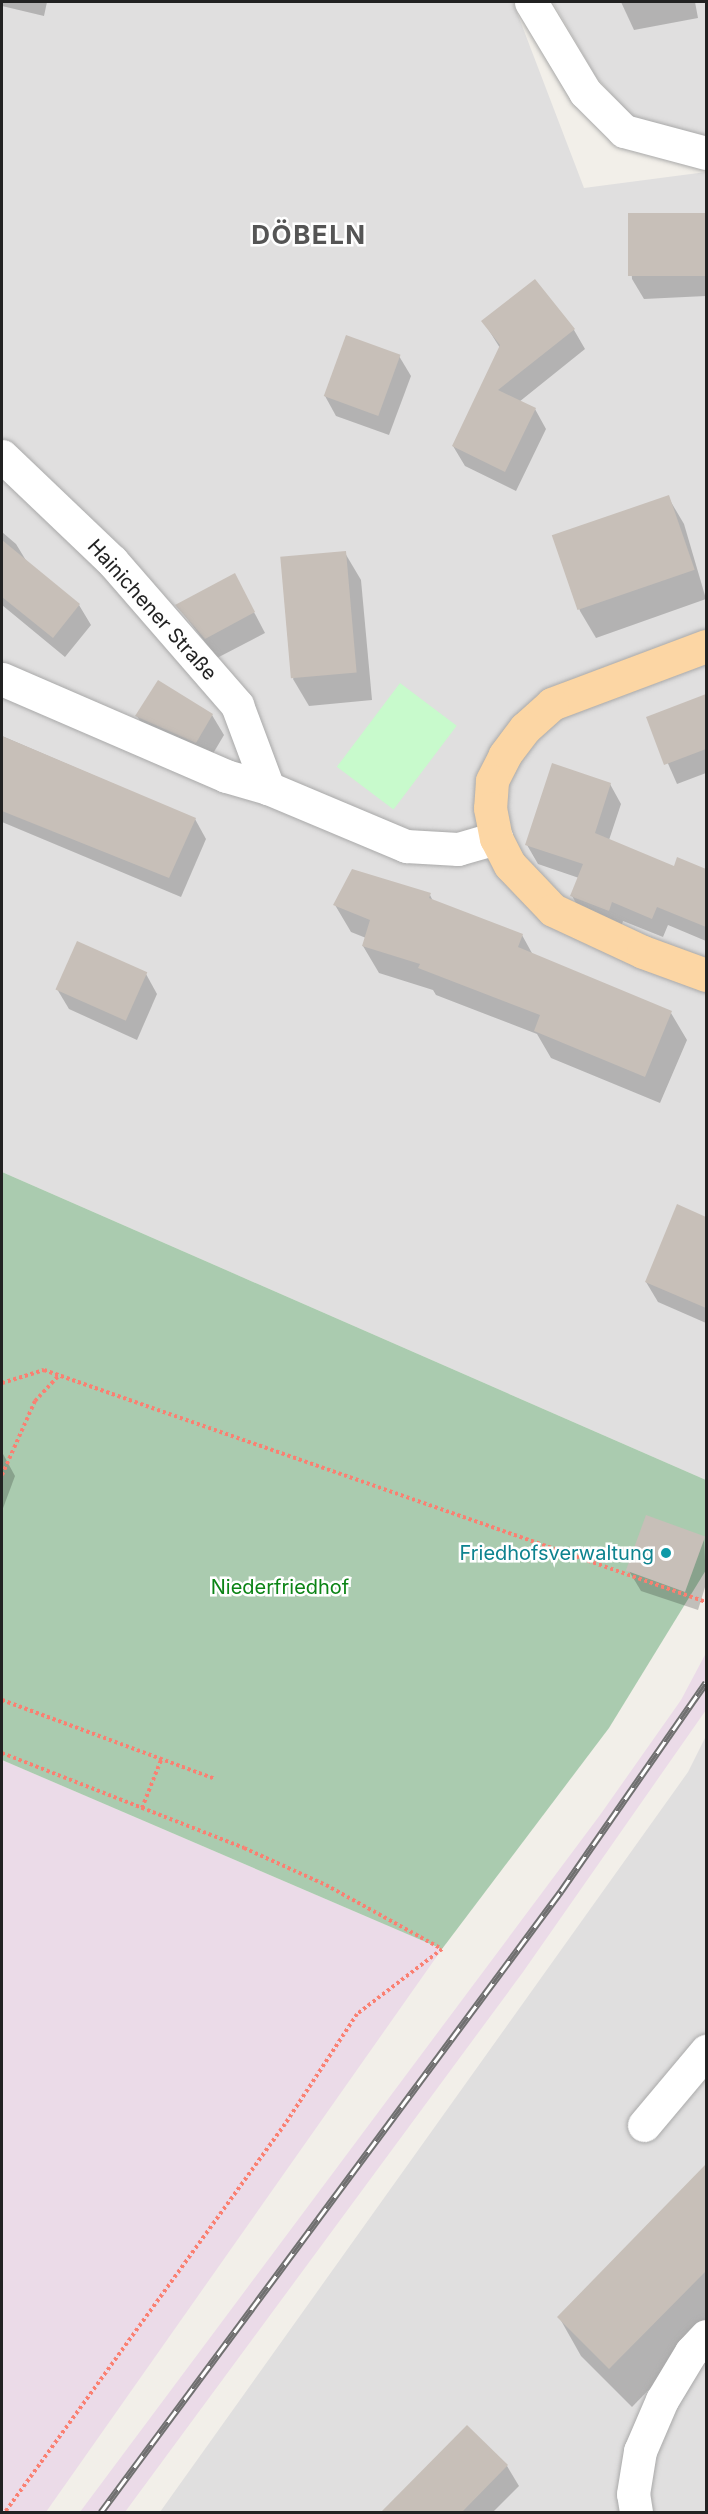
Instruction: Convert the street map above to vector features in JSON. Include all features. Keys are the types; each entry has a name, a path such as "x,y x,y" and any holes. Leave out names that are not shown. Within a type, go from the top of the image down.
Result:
{"main road":[{"path":"706,646 552,704 525,728 492,781 490,808 496,838 510,866 553,910 643,952 706,975"}],"street":[{"path":"531,2 585,92 624,131 706,153"},
{"name":"Hainichener Straße","path":"2,456 112,561 237,705 268,788"},
{"path":"2,680 226,776 268,788 406,846 458,849 496,838"},
{"path":"644,2125 706,2051"},
{"path":"636,2512 633,2494 640,2451 662,2400 691,2352 706,2336"}],"path":[{"path":"2,1383 44,1370 706,1602"},
{"path":"2,1475 35,1401 58,1376"},
{"path":"2,1700 215,1779"},
{"path":"2,1753 142,1808 326,1885 442,1949 357,2014 285,2124 5,2512"},
{"path":"142,1808 161,1760"}],"shaded area":[{"path":"2,2 513,2 584,188 706,172 706,1480 2,1172"},
{"path":"553,2 706,2 706,142 636,121 596,77"},
{"path":"706,1653 706,1710 523,1972 125,2512 80,2512 600,1815 681,1700"},
{"path":"706,1736 706,2512 160,2512 688,1772"},
{"path":"2,1760 442,1949 46,2512 2,2512"}],"green space":[{"path":"400,683 457,726 394,810 337,767"},
{"name":"Niederfriedhof","path":"2,1172 706,1480 706,1570 609,1728 442,1949 2,1760"}],"building":[{"path":"628,213 706,213 706,276 628,276"},
{"path":"535,279 575,329 498,390 536,408 505,472 452,446 500,345 481,321"},
{"path":"346,335 401,355 378,416 324,396"},
{"path":"669,495 695,570 577,610 552,535"},
{"path":"2,540 80,604 53,638 2,597"},
{"path":"346,551 357,673 291,678 280,557"},
{"path":"235,573 255,612 205,639 175,605"},
{"path":"158,680 213,714 196,743 135,716"},
{"path":"706,694 706,749 664,765 646,717"},
{"path":"2,736 196,818 169,878 2,811"},
{"path":"552,763 611,783 595,833 674,866 677,857 706,869 706,927 657,907 652,919 612,902 609,911 570,896 583,864 525,845"},
{"path":"352,869 431,893 429,898 523,934 518,947 672,1011 645,1077 534,1031 540,1015 418,968 420,964 362,946 370,920 333,905"},
{"path":"77,941 147,972 126,1021 55,989"},
{"path":"677,1204 706,1217 706,1308 645,1282"},
{"name":"Friedhofsverwaltung","path":"646,1515 705,1537 685,1592 626,1570"},
{"path":"706,2164 706,2271 609,2369 557,2317"},
{"path":"467,2425 508,2465 462,2512 381,2512"}],"railway":[{"path":"101,2512 561,1891 706,1682"}],"place":[{"name":"Friedhofsverwaltung","path":"666,1553"}],"district":[{"name":"DÖBELN","path":"309,235"}]}
